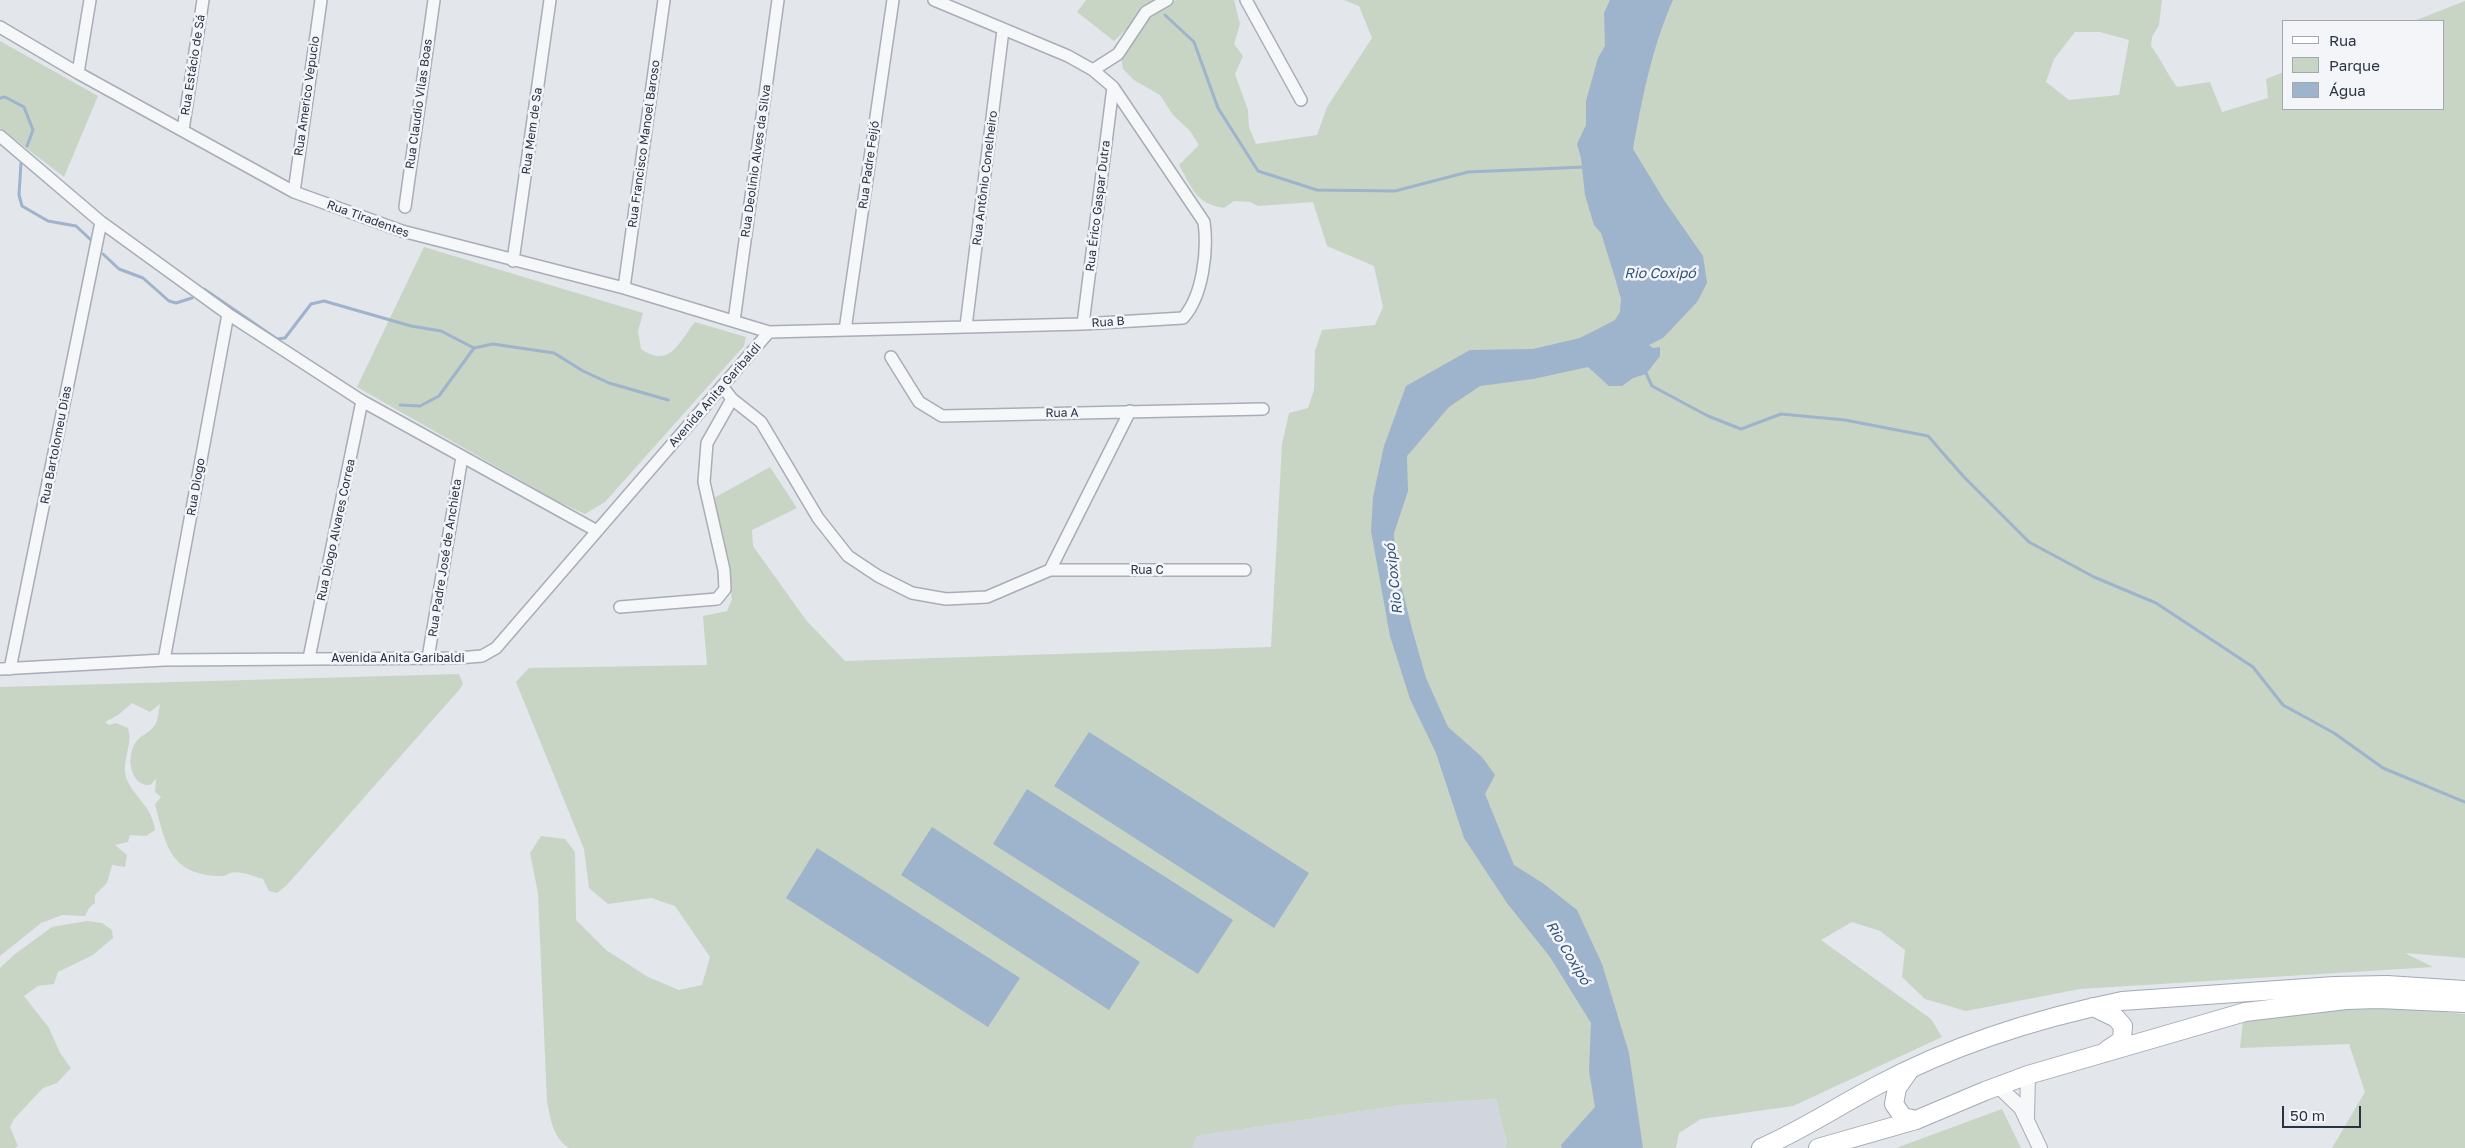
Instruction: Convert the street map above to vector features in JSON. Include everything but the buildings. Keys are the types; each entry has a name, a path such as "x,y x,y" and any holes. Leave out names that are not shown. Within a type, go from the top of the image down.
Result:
{"main road":[{"path":"1761,1148 1910,1069 2000,1034 2093,1007 2122,1001 2334,986 2387,985 2465,990"},
{"path":"1818,1148 1916,1120 2028,1075 2228,1016 2263,1008 2378,999 2465,1004"},
{"path":"2093,1007 2116,1018 2123,1026 2122,1040 2100,1054"},
{"path":"1910,1069 1897,1088 1894,1104 1902,1116 1916,1120"}],"street":[{"path":"78,73 90,0"},
{"name":"Rua Estácio de Sá","path":"183,130 204,0"},
{"name":"Rua Americo Vepucio","path":"294,192 321,0"},
{"name":"Rua Claudio Vilas Boas","path":"405,207 434,0"},
{"name":"Rua Mem de Sa","path":"513,261 550,0"},
{"name":"Rua Francisco Manoel Baroso","path":"624,288 664,0"},
{"name":"Rua Deolinio Alves da Silva","path":"734,321 778,0"},
{"name":"Rua Padre Feijó","path":"845,330 893,0"},
{"path":"934,0 959,4 1003,30 1068,56 1093,70 1112,87"},
{"path":"1093,70 1118,54 1146,12 1167,0"},
{"path":"1246,0 1301,100"},
{"name":"Rua Tiradentes","path":"0,27 78,73 294,192 402,231 624,288 769,332"},
{"name":"Rua Antônio Conelheiro","path":"966,326 1003,30"},
{"name":"Rua B","path":"769,332 1082,324 1183,318 1191,310 1199,291 1205,246 1204,222 1112,87"},
{"name":"Rua Érico Gaspar Dutra","path":"1082,324 1112,87"},
{"path":"0,136 101,222 228,314 362,401 597,531"},
{"name":"Rua Bartolomeu Dias","path":"5,669 101,222"},
{"name":"Rua Diogo","path":"164,660 228,314"},
{"name":"Avenida Anita Garibaldi","path":"5,669 164,660 482,656 496,648 769,332"},
{"name":"Rua A","path":"891,357 919,402 942,416 1263,409"},
{"path":"722,386 732,399 761,422 818,518 848,556 878,576 912,592 946,600 987,597 1050,570 1130,411"},
{"path":"620,607 717,599 725,589 724,570 704,482 707,443 732,399"},
{"name":"Rua Diogo Alvares Correa","path":"309,658 362,401"},
{"name":"Rua Padre José de Anchieta","path":"428,658 462,457"},
{"name":"Rua C","path":"1050,570 1245,570"},
{"path":"2027,1118 2028,1075"},
{"path":"1998,1086 2013,1099 2027,1118 2040,1148"}],"shaded area":[{"path":"1496,1099 1507,1144 1505,1148 1192,1148 1197,1136 1401,1105"}],"green space":[{"path":"1086,0 1166,0 1163,7 1176,0 1234,0 1240,24 1234,44 1243,56 1235,74 1248,110 1249,127 1256,144 1317,135 1327,107 1372,38 1359,6 1344,0 2162,0 2159,25 2152,37 2151,46 2177,87 2210,82 2222,112 2268,98 2266,79 2282,73 2282,110 2445,110 2445,20 2417,20 2465,1 2465,958 2405,953 2433,967 2080,989 1966,1011 1925,999 1902,977 1905,950 1880,931 1852,922 1821,940 1931,1019 1942,1037 1793,1106 1701,1119 1679,1133 1676,1148 1505,1148 1507,1143 1496,1099 1401,1105 1197,1136 1192,1148 569,1148 556,1134 547,1102 538,893 530,853 541,836 565,839 575,852 576,920 606,950 648,977 679,990 702,985 710,957 675,906 651,898 608,904 589,888 584,849 516,682 529,668 707,665 703,616 727,611 732,599 714,498 770,467 797,508 752,530 753,546 806,620 845,661 1271,647 1282,444 1289,413 1308,408 1314,390 1315,351 1322,330 1375,325 1383,307 1374,266 1327,246 1313,202 1258,206 1250,202 1234,201 1224,208 1214,206 1201,199 1192,188 1179,165 1199,145 1190,131 1173,115 1160,95 1134,80 1123,69 1121,56 1142,14 1114,41 1077,12","holes":["2075,32 2100,32 2129,40 2119,95 2069,100 2046,82 2054,59"]},
{"path":"0,41 98,96 64,177 0,128"},
{"path":"424,247 643,313 638,331 641,349 651,354 667,355 679,345 695,322 746,337 744,346 605,502 585,514 555,500 357,387"},
{"path":"459,674 463,684 459,690 286,886 277,893 269,891 263,879 238,872 223,876 206,875 192,871 182,865 174,856 163,833 155,804 161,797 155,792 156,779 150,785 138,781 131,769 130,762 136,742 152,729 156,723 160,704 150,712 132,703 118,715 105,722 109,725 116,723 128,728 129,741 125,768 126,775 128,782 151,815 155,830 146,836 130,835 128,842 115,845 127,855 125,867 112,865 107,883 95,895 95,903 89,908 85,916 62,915 41,923 0,956 0,687"},
{"path":"87,921 102,923 112,930 113,938 93,955 58,972 54,984 38,986 24,996 49,1028 60,1053 71,1068 57,1083 43,1088 14,1119 10,1127 18,1146 15,1148 0,1148 0,968 15,954 52,927"},
{"path":"2360,1004 2465,1014 2465,1148 2332,1148 2365,1092 2349,1044 2240,1048 2243,1021"},
{"path":"2002,1109 2021,1148 1896,1148"}],"water":[{"name":"Rio Coxipó","path":"1610,0 1673,0 1653,55 1633,149 1664,200 1703,256 1707,283 1697,302 1663,338 1649,345 1653,348 1660,347 1660,356 1646,374 1633,378 1622,386 1609,386 1588,367 1533,379 1480,386 1449,407 1407,456 1408,491 1394,533 1395,560 1412,629 1426,678 1448,727 1482,757 1495,775 1485,794 1514,865 1544,884 1577,910 1602,964 1629,1053 1643,1148 1562,1148 1561,1145 1595,1107 1589,1071 1591,1023 1550,957 1507,903 1464,838 1436,753 1410,699 1390,636 1371,531 1373,497 1384,446 1406,386 1470,350 1533,349 1580,338 1615,320 1620,312 1621,299 1615,278 1601,233 1594,225 1585,195 1581,158 1577,144 1586,125 1586,101 1598,58 1605,46 1604,13"},
{"path":"1089,732 1309,873 1274,928 1054,786"},
{"path":"1027,789 1233,920 1198,974 993,844"},
{"path":"932,827 1140,962 1109,1010 901,875"},
{"path":"817,848 1020,978 988,1027 786,898"}],"waterway":[{"path":"1165,15 1194,42 1218,108 1258,171 1317,190 1395,191 1468,172 1584,167"},
{"path":"0,98 5,97 24,107 33,130 27,146"},
{"path":"21,163 19,195 22,206 48,221 76,226 91,240"},
{"path":"103,254 119,269 143,278 169,301 176,303 192,298"},
{"path":"204,289 277,339 285,338 311,304 324,301 411,326 441,331 474,348 493,344 554,353 583,371 609,383 668,400"},
{"path":"400,405 420,406 439,396 474,348"},
{"path":"1645,371 1652,386 1708,416 1741,429 1781,414 1845,420 1928,436 1964,477 2029,542 2094,577 2156,603 2253,667 2283,705 2334,733 2383,768 2465,802"}]}
